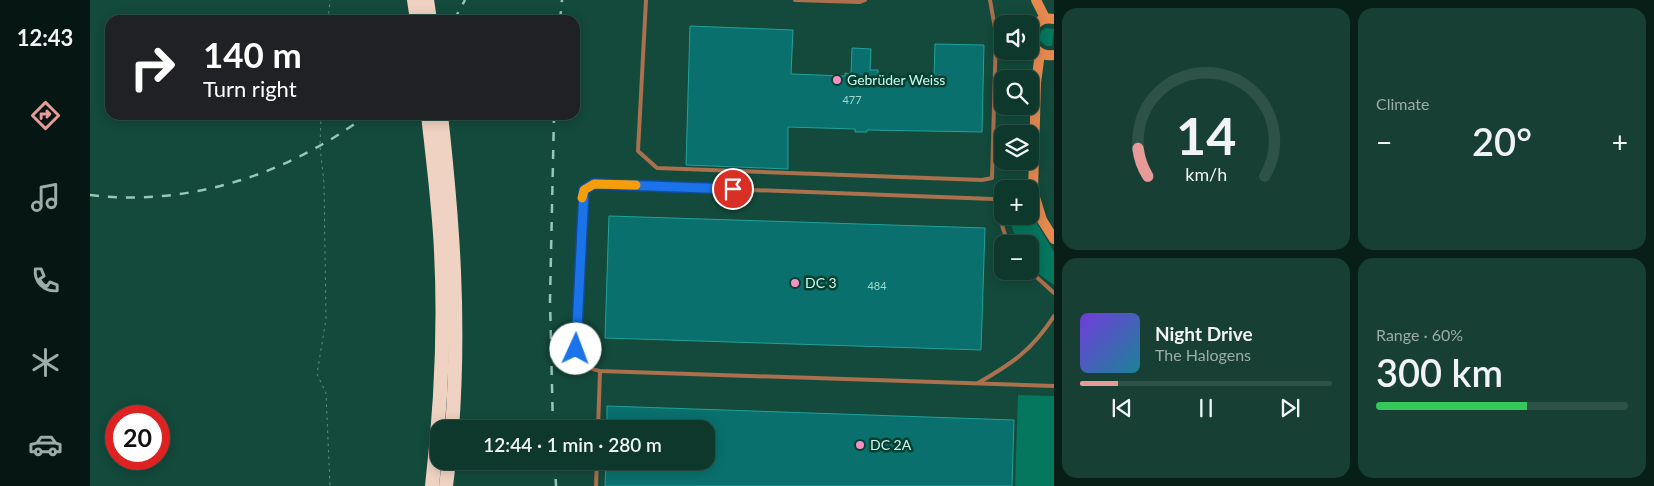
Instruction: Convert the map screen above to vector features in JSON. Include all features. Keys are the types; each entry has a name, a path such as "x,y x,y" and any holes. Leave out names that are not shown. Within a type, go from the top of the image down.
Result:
{"highway":[{"path":"414,0 416,15"},
{"path":"427,0 429,15"},
{"path":"428,120 441,249 443,308 441,392 432,486"},
{"path":"442,120 450,194 456,294 452,420"},
{"path":"446,486 448,470"}],"main road":[{"path":"1036,0 1050,18"},
{"path":"1032,180 1036,83 1040,53 1054,55"},
{"path":"1039,211 1042,220 1054,239"}],"lane":[{"path":"646,0 638,151 657,168 972,180 992,178 995,60"},
{"path":"795,0 860,2 865,0"},
{"path":"990,0 994,23"},
{"path":"994,199 594,184 588,186 584,190 582,200 576,349 579,360 587,368 600,371 1054,386"},
{"path":"1039,279 1054,293"},
{"path":"978,383 1011,364 1029,349 1054,316"},
{"path":"598,420 600,371"},
{"path":"596,486 597,470"}],"path":[{"path":"328,15 330,0"},
{"path":"321,120 320,146 324,183 326,319 317,374 326,393 330,486"}],"green space":[{"path":"1046,28 1054,29 1052,46 1046,46 1039,40 1041,31"},
{"path":"1011,225 1038,225 1054,252 1054,285 1039,274 1039,235 1015,235"},
{"path":"1018,395 1054,396 1054,486 1015,486"}],"building":[{"path":"690,26 793,30 791,74 845,76 845,73 851,74 852,48 871,49 870,70 878,70 878,75 884,75 884,77 934,78 935,44 984,45 982,132 867,130 867,132 855,132 855,129 788,127 788,169 686,165"},
{"name":"DC 3","path":"609,216 985,228 981,350 605,338"},
{"name":"DC 2A","path":"607,406 1014,420 1012,486 605,486 606,470 715,470 715,420 607,420"}],"railway":[{"path":"457,15 465,0"},
{"path":"560,15 562,0"},
{"path":"90,195 164,196 200,191 236,182 304,154 360,120"},
{"path":"553,420 550,300 554,120"},
{"path":"555,470 556,486"}],"slow traffic":[{"path":"582,198 584,190 594,184 636,185"}],"place":[{"name":"Gebrüder Weiss","path":"837,80"},
{"name":"DC 3","path":"795,283"},
{"name":"DC 2A","path":"860,445"}],"route":[{"path":"576,349 584,190 594,184 733,189"}]}
